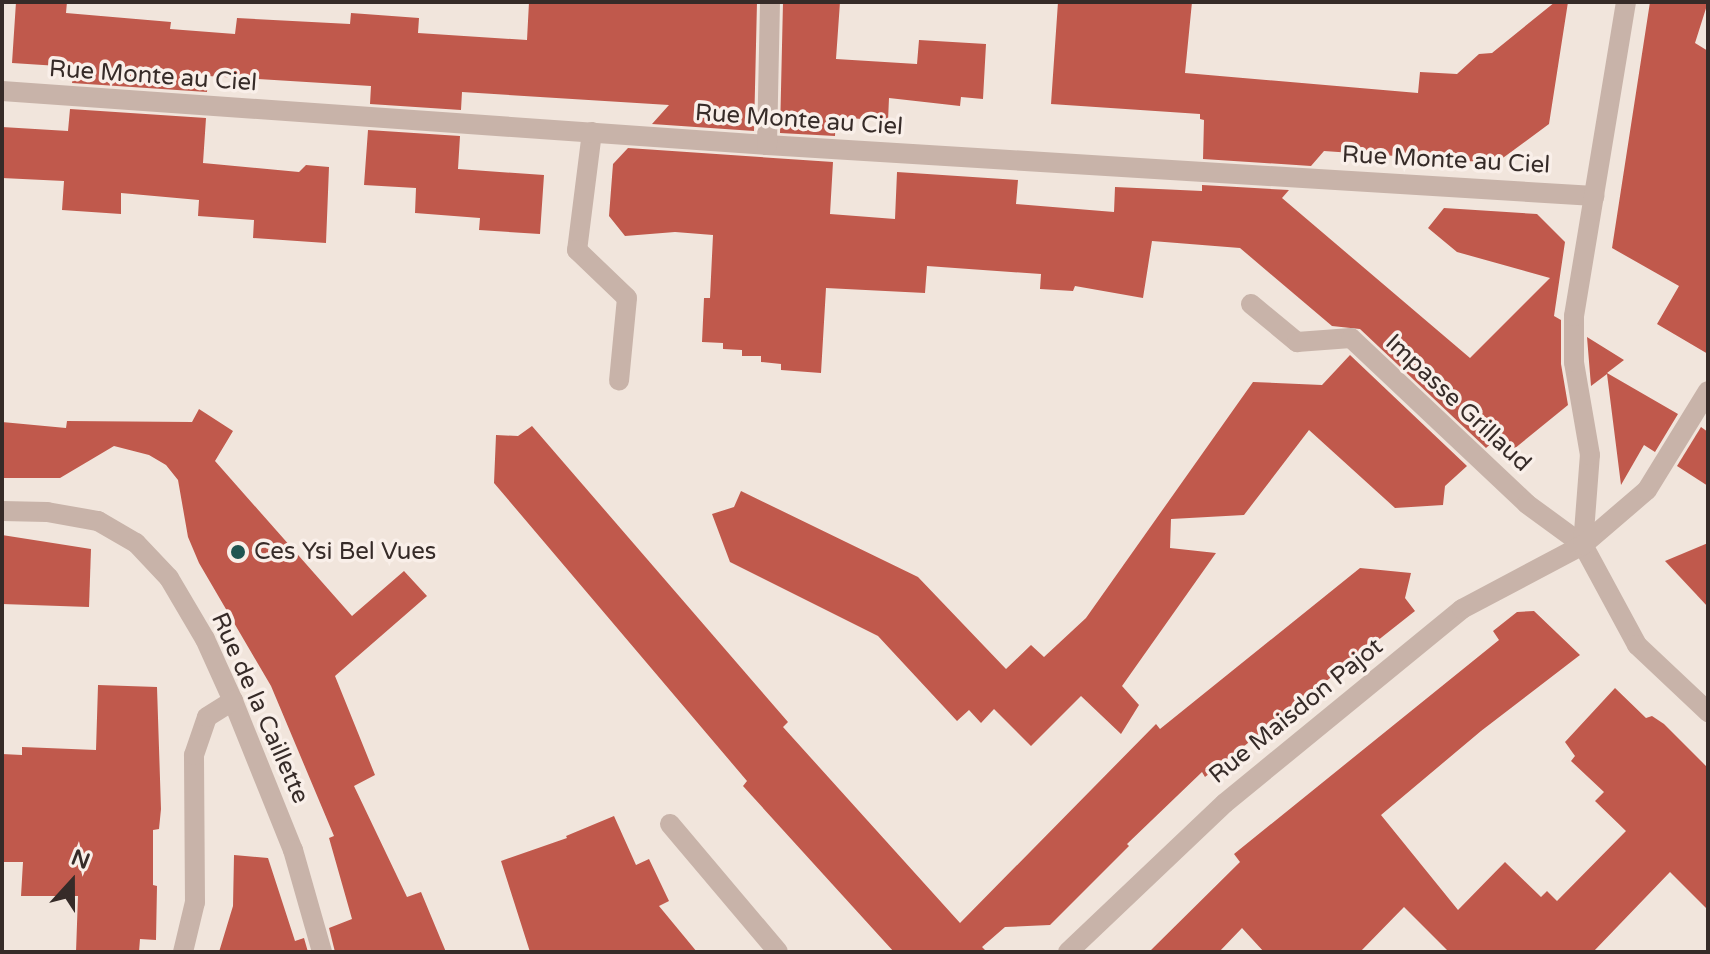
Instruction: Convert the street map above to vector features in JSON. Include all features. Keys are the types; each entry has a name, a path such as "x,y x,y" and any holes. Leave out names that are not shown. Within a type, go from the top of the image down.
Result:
{"street":[{"path":"767,145 770,2"},
{"path":"1626,2 1574,316 1574,362 1590,455 1583,545 1637,645 1708,712"},
{"name":"Rue Monte au Ciel","path":"2,91 767,145 1594,196"},
{"path":"592,132 577,250 627,298 619,381"},
{"name":"Impasse Grillaud","path":"1251,304 1297,342 1351,338 1527,504 1583,545"},
{"name":"Rue Maisdon Pajot","path":"1068,952 1225,803 1462,609 1583,545 1647,490 1708,391"},
{"name":"Rue de la Caillette","path":"2,511 47,512 98,521 136,543 169,578 205,639 233,701 293,850 322,952"},
{"path":"183,952 195,902 194,755 207,717 233,701"},
{"path":"670,824 778,952"}],"building":[{"path":"16,2 67,2 66,13 171,22 170,29 235,34 237,18 350,24 351,13 419,18 418,33 527,40 529,2 757,2 754,131 652,124 669,105 462,92 461,110 370,104 371,86 208,76 207,92 72,83 74,67 12,63"},
{"path":"783,2 840,2 836,59 917,64 919,40 986,44 983,99 961,97 960,106 889,98 888,121 836,117 835,136 780,133"},
{"path":"1058,2 1192,2 1185,73 1418,93 1420,72 1457,74 1479,54 1492,53 1555,2 1568,2 1549,124 1496,163 1324,151 1311,166 1203,159 1204,120 1200,119 1200,114 1051,104"},
{"path":"1650,2 1708,2 1695,43 1708,51 1708,354 1657,324 1679,286 1612,248"},
{"path":"70,109 206,118 203,163 299,172 306,165 329,167 326,243 253,238 254,220 198,216 199,200 121,193 121,214 62,210 64,181 2,178 2,127 68,131"},
{"path":"368,130 460,136 458,169 544,175 540,234 479,230 480,218 415,213 416,188 364,185"},
{"path":"628,148 833,162 830,214 895,219 897,172 1018,180 1016,204 1114,212 1115,187 1202,191 1202,185 1289,190 1282,198 1470,358 1550,278 1457,252 1428,228 1444,208 1537,214 1565,242 1554,316 1561,320 1561,364 1568,405 1509,453 1495,440 1486,448 1360,329 1332,326 1240,248 1152,241 1143,298 1075,286 1073,291 1040,289 1041,274 927,266 925,293 826,288 821,373 781,370 781,364 761,362 761,356 742,356 742,350 723,349 723,343 702,342 704,298 710,298 713,235 675,232 625,236 609,216 613,164"},
{"path":"1587,337 1624,360 1607,373 1678,414 1655,452 1644,445 1621,485 1607,374 1591,386"},
{"path":"1350,355 1467,466 1445,486 1443,505 1395,508 1309,430 1244,515 1171,519 1170,548 1216,553 1122,686 1139,705 1121,734 1081,696 1031,746 994,709 981,723 969,710 957,721 878,636 730,562 712,514 734,507 741,491 918,577 1006,669 1031,645 1044,657 1086,618 1253,382 1322,385"},
{"path":"199,409 233,431 215,461 352,616 404,571 427,596 335,676 375,775 354,786 407,897 421,892 446,952 335,952 329,928 352,919 329,838 334,836 271,686 199,563 188,537 178,480 166,465 149,455 114,446 60,478 2,478 2,422 66,428 67,421 192,422"},
{"path":"532,426 788,722 783,727 960,923 1156,724 1160,729 1360,568 1411,573 1405,598 1415,611 1205,777 1202,772 1127,844 1129,846 1050,925 1005,927 982,947 987,952 894,952 743,786 747,781 494,483 496,435 518,436"},
{"path":"1701,427 1708,432 1708,486 1677,466"},
{"path":"2,535 91,549 89,607 2,604"},
{"path":"1708,543 1708,607 1665,561"},
{"path":"1534,611 1580,655 1481,731 1381,815 1458,910 1505,862 1541,897 1547,891 1557,901 1626,831 1595,801 1604,792 1571,761 1575,756 1565,742 1615,688 1646,718 1652,716 1664,724 1708,768 1708,910 1670,872 1593,952 1449,952 1404,907 1360,952 1264,952 1242,928 1219,952 1149,952 1240,862 1234,854 1499,640 1493,631 1517,612"},
{"path":"98,685 157,687 161,809 159,829 153,830 153,885 157,886 156,940 140,939 139,952 76,952 78,896 21,896 23,862 2,862 2,754 22,755 22,747 96,750"},
{"path":"614,816 636,865 649,859 669,901 659,906 697,952 530,952 501,861 567,838"},
{"path":"234,855 268,858 295,941 304,938 308,952 219,952 233,906"}],"place":[{"name":"Ces Ysi Bel Vues","path":"238,552"}]}
